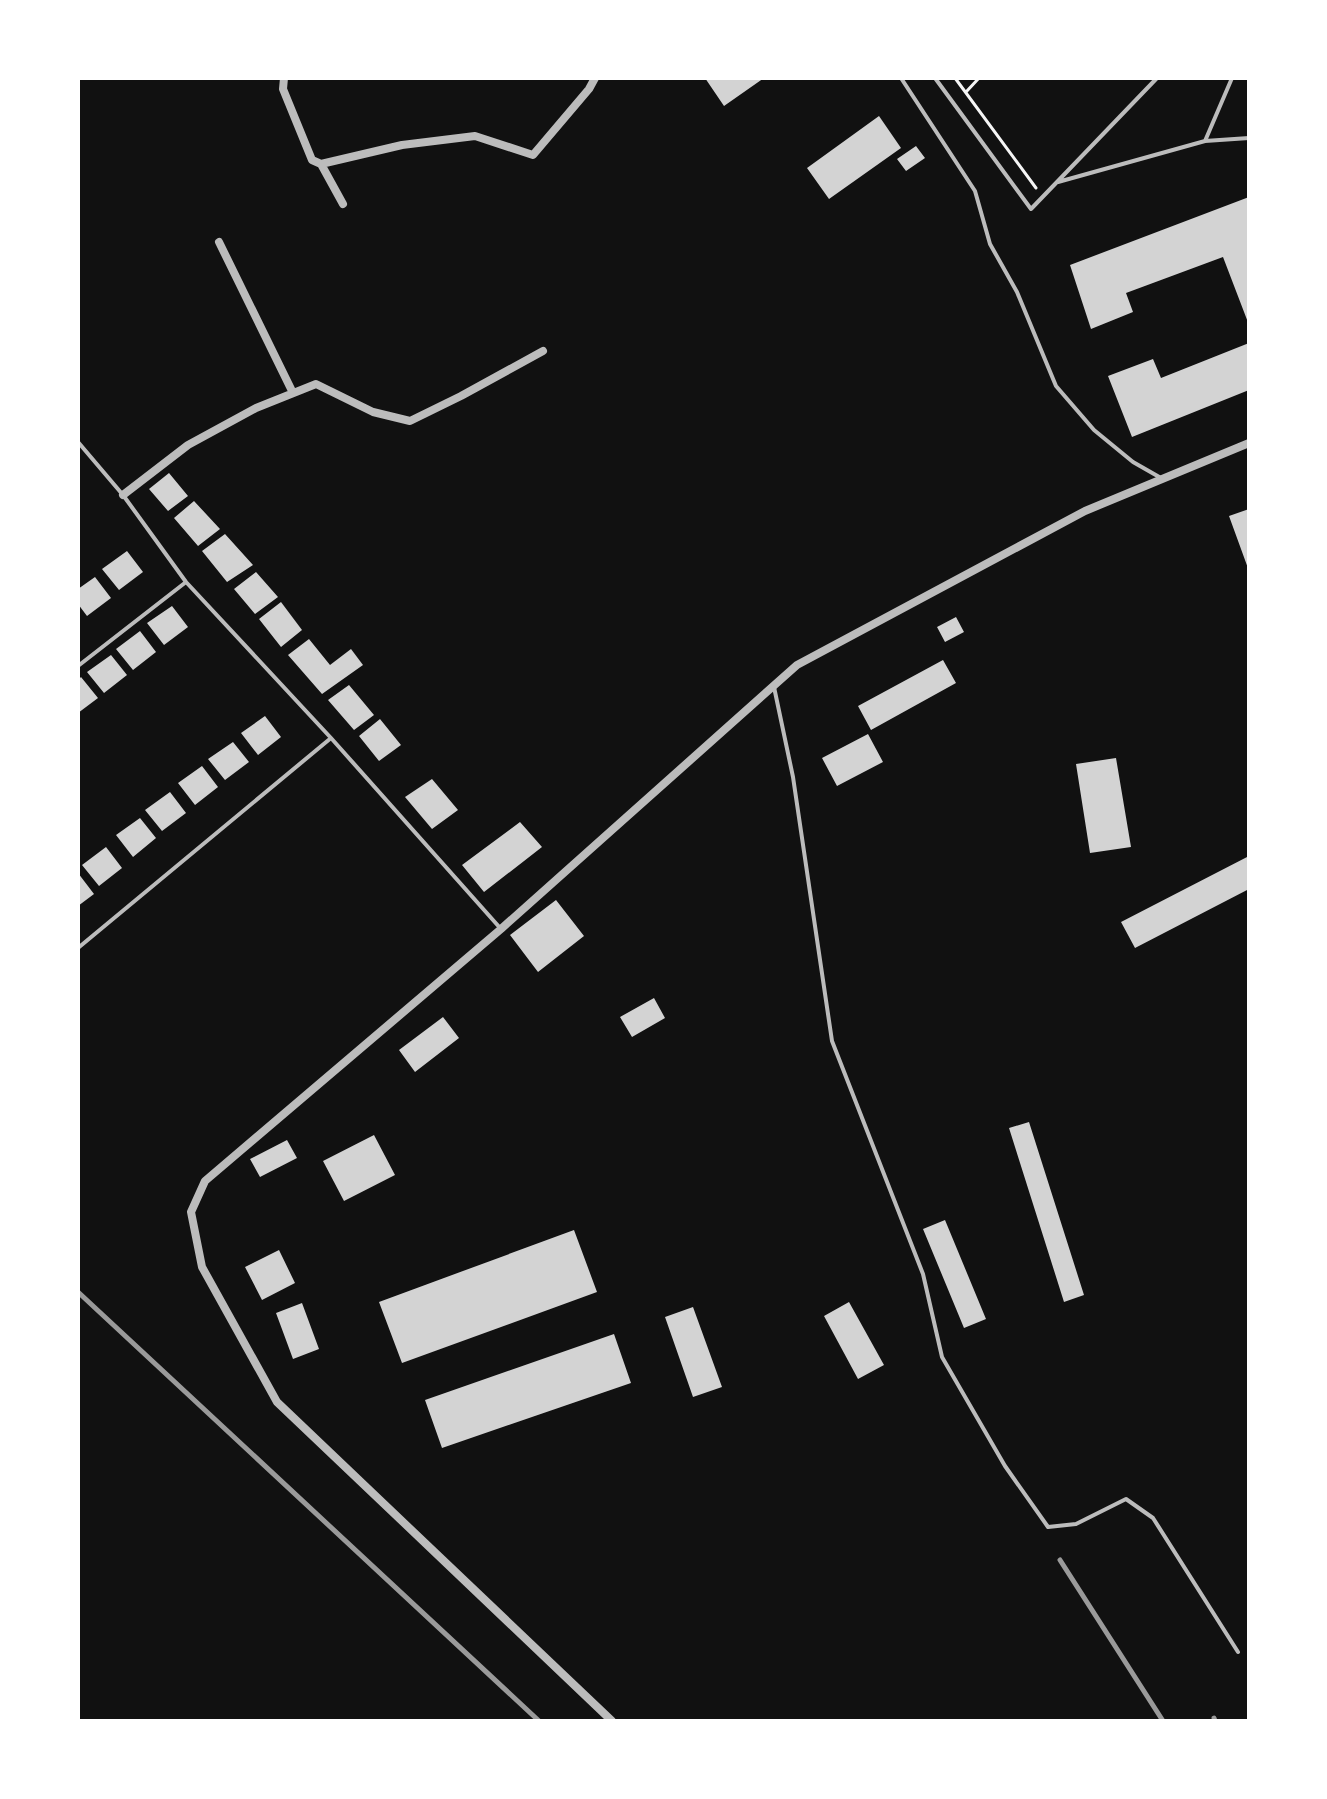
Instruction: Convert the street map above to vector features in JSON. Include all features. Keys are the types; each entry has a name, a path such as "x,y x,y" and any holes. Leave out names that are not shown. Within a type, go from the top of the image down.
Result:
{"street":[{"path":"284,78 283,89 312,160 321,164 402,145 475,136 533,155 595,78"},
{"path":"321,164 343,204"},
{"path":"219,242 293,393"},
{"path":"123,495 188,445 256,408 316,384 373,412 410,421 543,351"},
{"path":"612,1721 277,1402 202,1267 191,1212 205,1181 501,929 797,665 1071,518 1249,443"}],"lane":[{"path":"901,78 975,191 990,244 1017,292 1056,386 1094,430 1133,462 1161,478"},
{"path":"935,78 1031,209 1157,78"},
{"path":"1205,141 1232,78"},
{"path":"1056,183 1205,141 1249,138"},
{"path":"78,442 123,495 186,582 331,738 501,929"},
{"path":"78,666 186,582"},
{"path":"773,685 793,777 832,1041 923,1274 942,1357 1005,1466 1048,1527 1076,1524 1126,1499 1153,1518 1238,1652"},
{"path":"78,948 331,738"}],"path":[{"path":"955,78 1043,197"},
{"path":"966,92 979,78"}],"building":[{"path":"705,78 764,78 724,106"},
{"path":"879,116 901,148 829,199 807,168"},
{"path":"916,146 925,158 906,171 897,159"},
{"path":"1249,197 1249,325 1223,257 1126,293 1133,312 1091,329 1070,265"},
{"path":"1249,343 1249,390 1132,437 1108,376 1153,359 1161,378"},
{"path":"169,473 188,496 168,511 149,489"},
{"path":"194,501 220,529 198,546 174,518"},
{"path":"1249,509 1249,571 1229,516"},
{"path":"225,534 253,565 227,582 202,551"},
{"path":"127,551 143,572 119,590 102,569"},
{"path":"256,572 278,597 255,614 234,589"},
{"path":"95,577 111,598 87,616 78,604 78,589"},
{"path":"281,602 302,630 281,647 259,619"},
{"path":"172,606 188,627 164,645 147,623"},
{"path":"956,617 964,632 945,642 937,627"},
{"path":"140,631 156,652 133,670 116,649"},
{"path":"309,639 330,665 351,649 363,665 322,694 288,655"},
{"path":"111,655 127,675 104,693 87,672"},
{"path":"943,660 956,683 871,730 858,706"},
{"path":"81,677 98,698 78,713 78,680"},
{"path":"349,685 374,715 354,730 328,700"},
{"path":"265,716 281,737 258,755 241,733"},
{"path":"380,719 401,745 379,761 359,736"},
{"path":"868,734 883,762 837,786 822,758"},
{"path":"233,742 249,762 225,780 208,759"},
{"path":"1116,758 1131,847 1090,853 1076,764"},
{"path":"202,766 218,787 195,805 178,783"},
{"path":"432,779 458,810 432,829 405,797"},
{"path":"170,792 186,813 162,831 145,810"},
{"path":"140,818 156,838 133,857 116,835"},
{"path":"520,822 542,847 484,892 462,865"},
{"path":"106,847 122,868 99,886 82,865"},
{"path":"1249,856 1249,889 1135,948 1121,922"},
{"path":"78,873 94,894 78,906"},
{"path":"556,900 584,936 538,972 510,935"},
{"path":"654,998 665,1018 632,1037 620,1017"},
{"path":"443,1017 459,1038 415,1072 399,1050"},
{"path":"1029,1122 1084,1295 1064,1302 1009,1128"},
{"path":"374,1135 395,1175 344,1201 323,1161"},
{"path":"287,1140 297,1158 260,1177 250,1159"},
{"path":"945,1220 986,1319 964,1328 923,1229"},
{"path":"574,1230 597,1292 402,1363 379,1302"},
{"path":"279,1250 295,1283 262,1300 245,1267"},
{"path":"849,1302 884,1365 858,1379 824,1316"},
{"path":"302,1303 319,1349 293,1359 276,1313"},
{"path":"693,1307 722,1387 693,1397 665,1317"},
{"path":"614,1334 631,1383 442,1448 425,1400"}],"railway":[{"path":"78,1292 539,1721"},
{"path":"1060,1560 1163,1721"}]}
